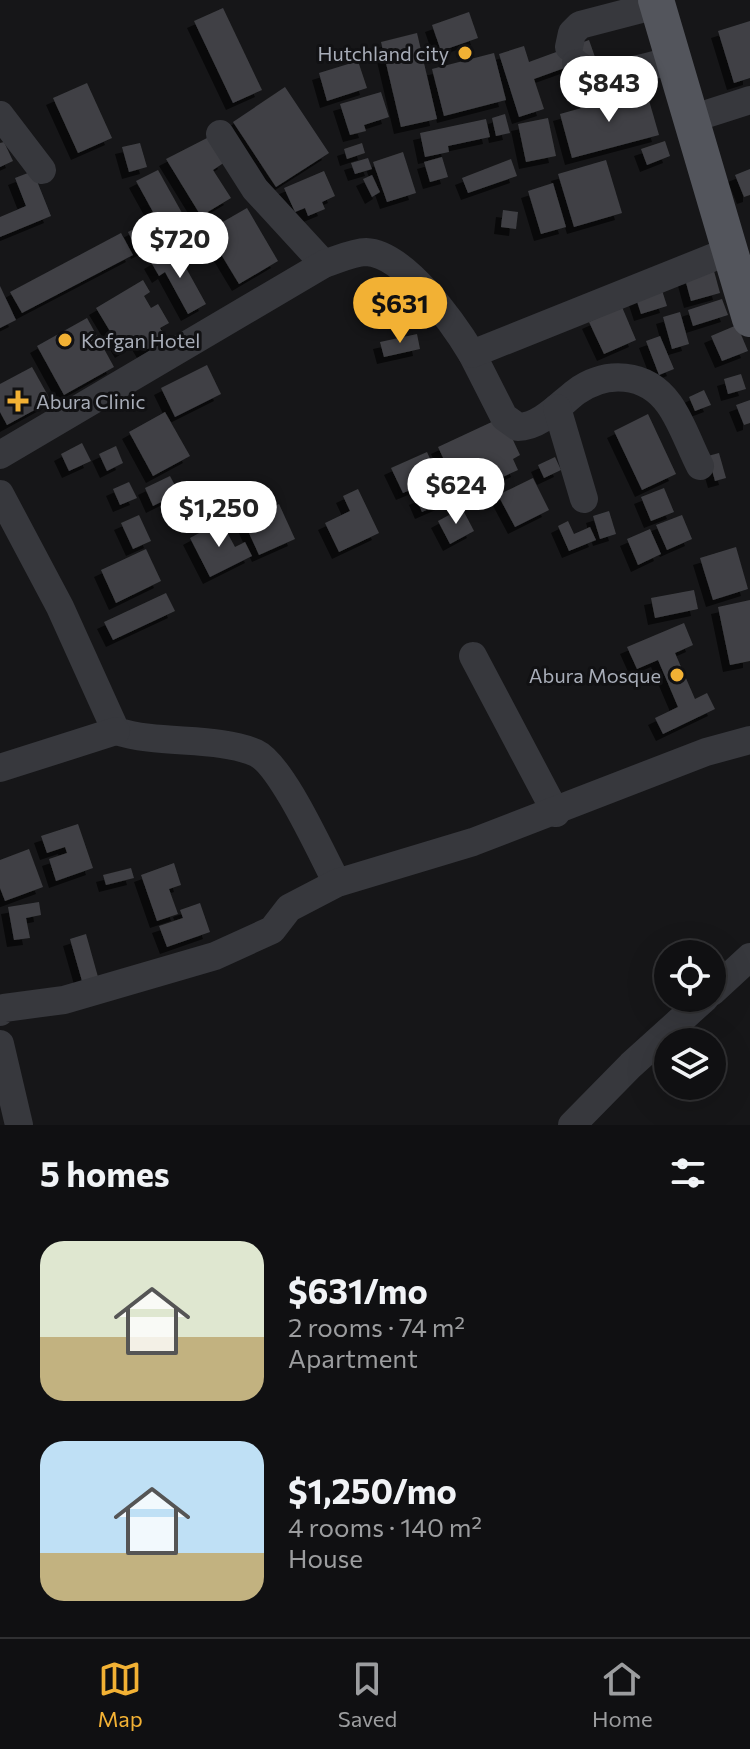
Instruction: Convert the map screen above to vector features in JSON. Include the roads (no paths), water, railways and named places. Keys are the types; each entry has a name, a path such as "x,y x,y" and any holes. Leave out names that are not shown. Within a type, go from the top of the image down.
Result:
{"main road":[{"path":"657,2 750,319"}],"street":[{"path":"657,2 580,25 572,33 573,55 586,72 607,74 674,60"},
{"path":"691,119 750,100"},
{"path":"0,115 42,170"},
{"path":"220,134 255,189 324,264"},
{"path":"472,354 729,251"},
{"path":"0,455 324,264 364,252 383,255 402,266 472,354 504,417 518,427 538,421 577,391 606,376 638,378 669,403 700,466"},
{"path":"557,408 584,499"},
{"path":"0,494 60,607 116,731"},
{"path":"473,656 556,813"},
{"path":"0,768 116,731 143,739 210,744 255,753 268,762 337,883"},
{"path":"0,1012 4,1008 64,1000 215,956 272,930 289,908 337,883 556,813 706,752 750,740"},
{"path":"726,979 750,957"},
{"path":"572,1125 690,1012"},
{"path":"0,1044 19,1125"}],"place":[{"name":"Hutchland city","path":"465,53"},
{"name":"Kofgan Hotel","path":"65,340"},
{"name":"Abura Clinic","path":"18,401"},
{"name":"Abura Mosque","path":"677,675"}]}
